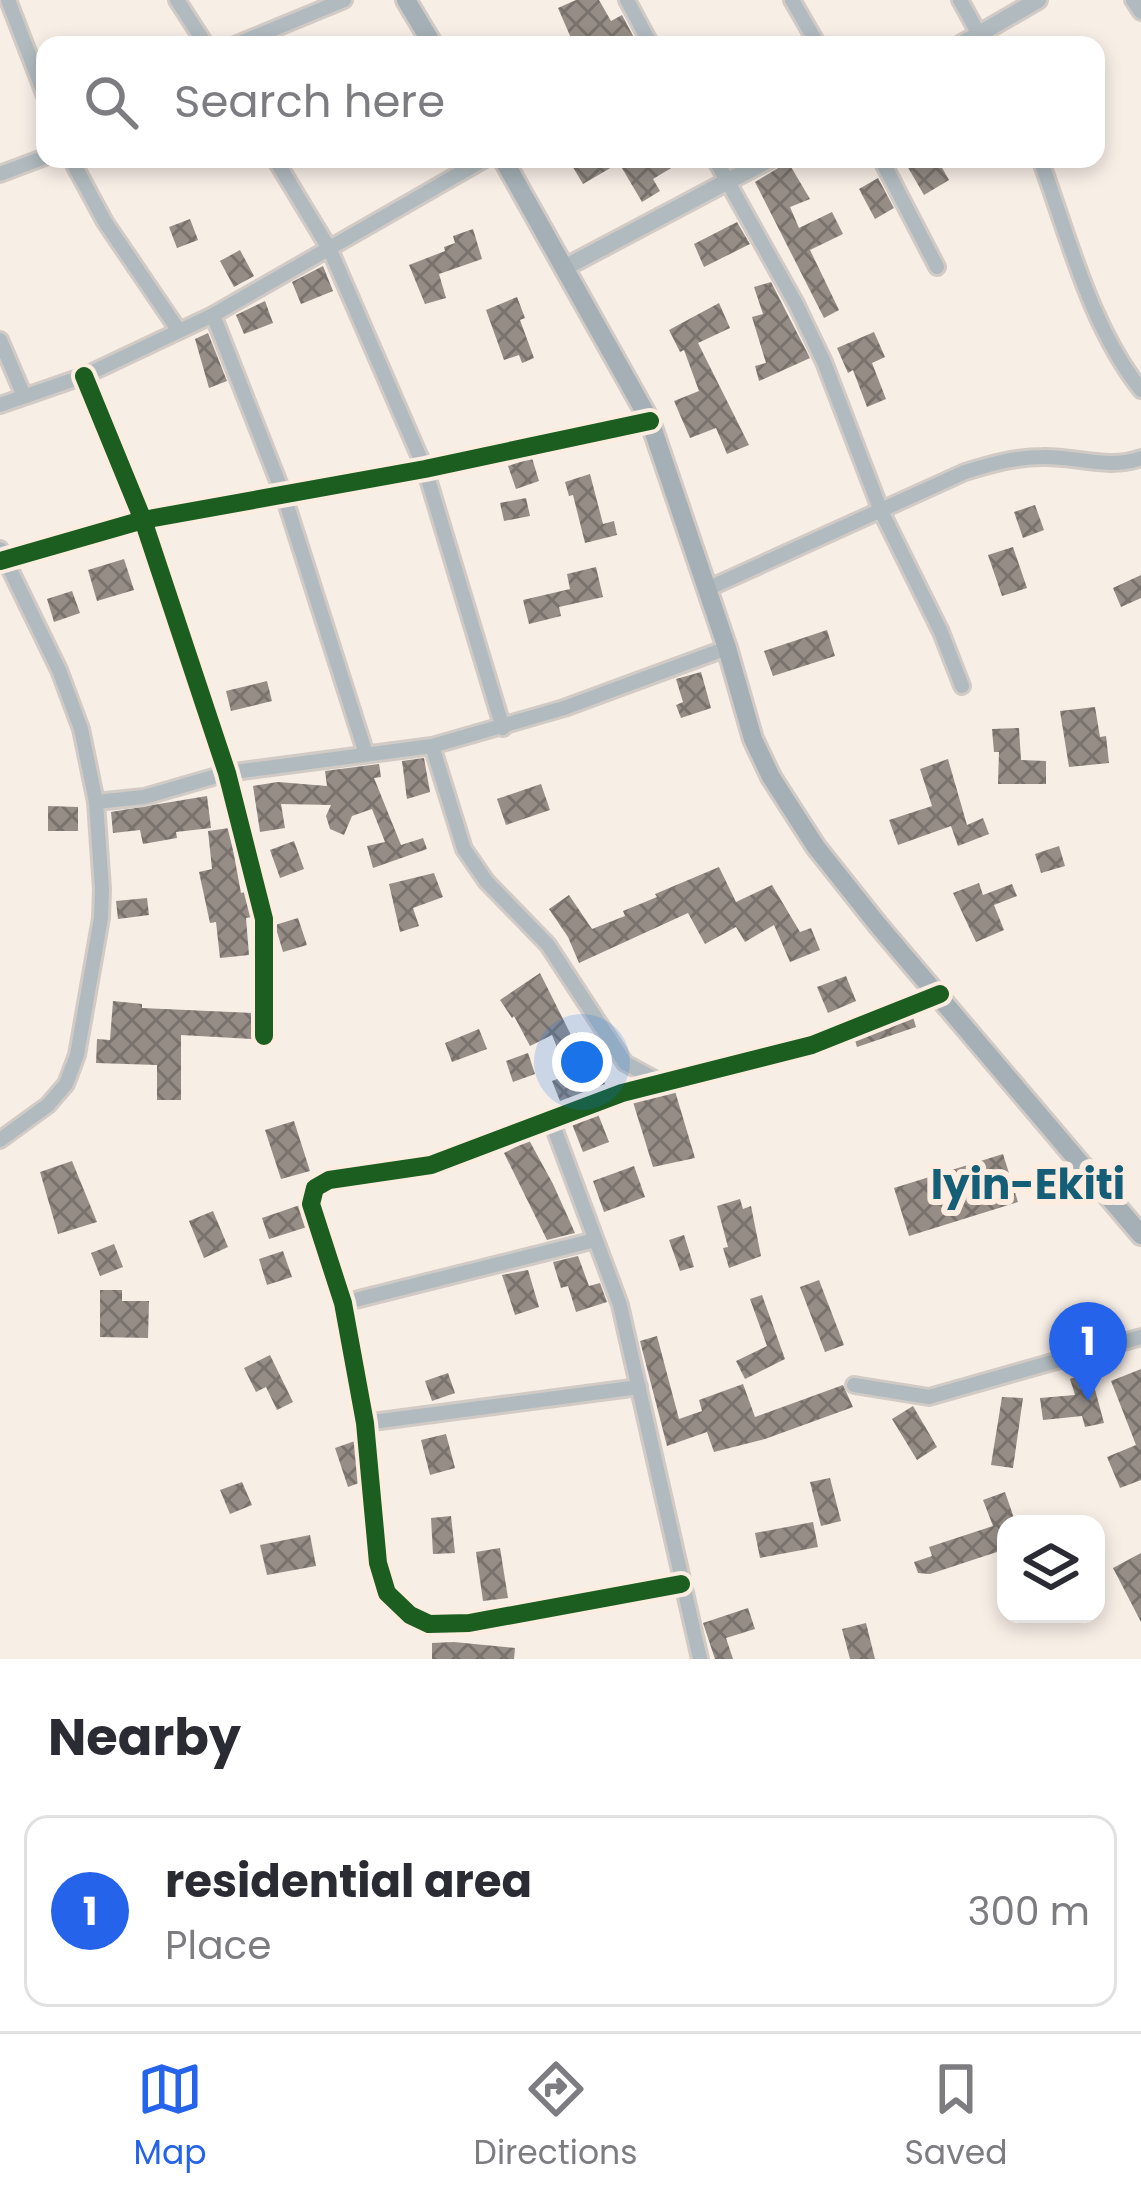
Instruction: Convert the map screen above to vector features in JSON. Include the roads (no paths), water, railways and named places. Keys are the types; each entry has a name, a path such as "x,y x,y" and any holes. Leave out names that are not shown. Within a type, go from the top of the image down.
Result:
{"main road":[{"path":"410,2 428,36"},
{"path":"508,168 650,421 754,740 771,777 816,847 1140,1232"}],"street":[{"path":"8,0 36,73"},
{"path":"177,0 195,36"},
{"path":"257,36 344,0"},
{"path":"626,0 647,36"},
{"path":"792,0 813,36"},
{"path":"960,0 980,36"},
{"path":"986,36 1038,0"},
{"path":"1133,0 1141,11"},
{"path":"0,174 36,160"},
{"path":"76,168 105,222 179,332"},
{"path":"280,168 330,250 425,469 503,728"},
{"path":"0,405 84,376 213,315 470,168"},
{"path":"720,168 824,362 880,511 941,632 962,686"},
{"path":"564,268 755,168"},
{"path":"886,168 937,267"},
{"path":"1043,168 1109,343 1141,389"},
{"path":"213,315 284,496 366,754"},
{"path":"0,340 24,396"},
{"path":"84,376 143,520 227,773 264,919 264,1036"},
{"path":"0,1140 48,1105 66,1084 77,1055 101,918 96,802 81,729 59,670 2,556 143,520 425,469 650,421"},
{"path":"707,589 965,472 1003,460 1044,457 1112,463 1141,458"},
{"path":"96,802 144,797 227,773 432,746 503,728 727,648"},
{"path":"432,746 464,849 486,881 548,945 625,1063 660,1082"},
{"path":"681,1584 470,1623 429,1624 410,1615 387,1592 378,1563 365,1423 343,1303 311,1204 315,1188 328,1180 431,1165 660,1082 812,1045 940,994"},
{"path":"622,1094 625,1063"},
{"path":"551,1120 620,1305 700,1659"},
{"path":"343,1303 595,1240"},
{"path":"854,1385 910,1395 949,1394 1141,1337"},
{"path":"365,1423 639,1387"}],"place":[{"name":"residential area","path":"1088,1401"}],"district":[{"name":"Iyin-Ekiti","path":"1028,1184"}]}
